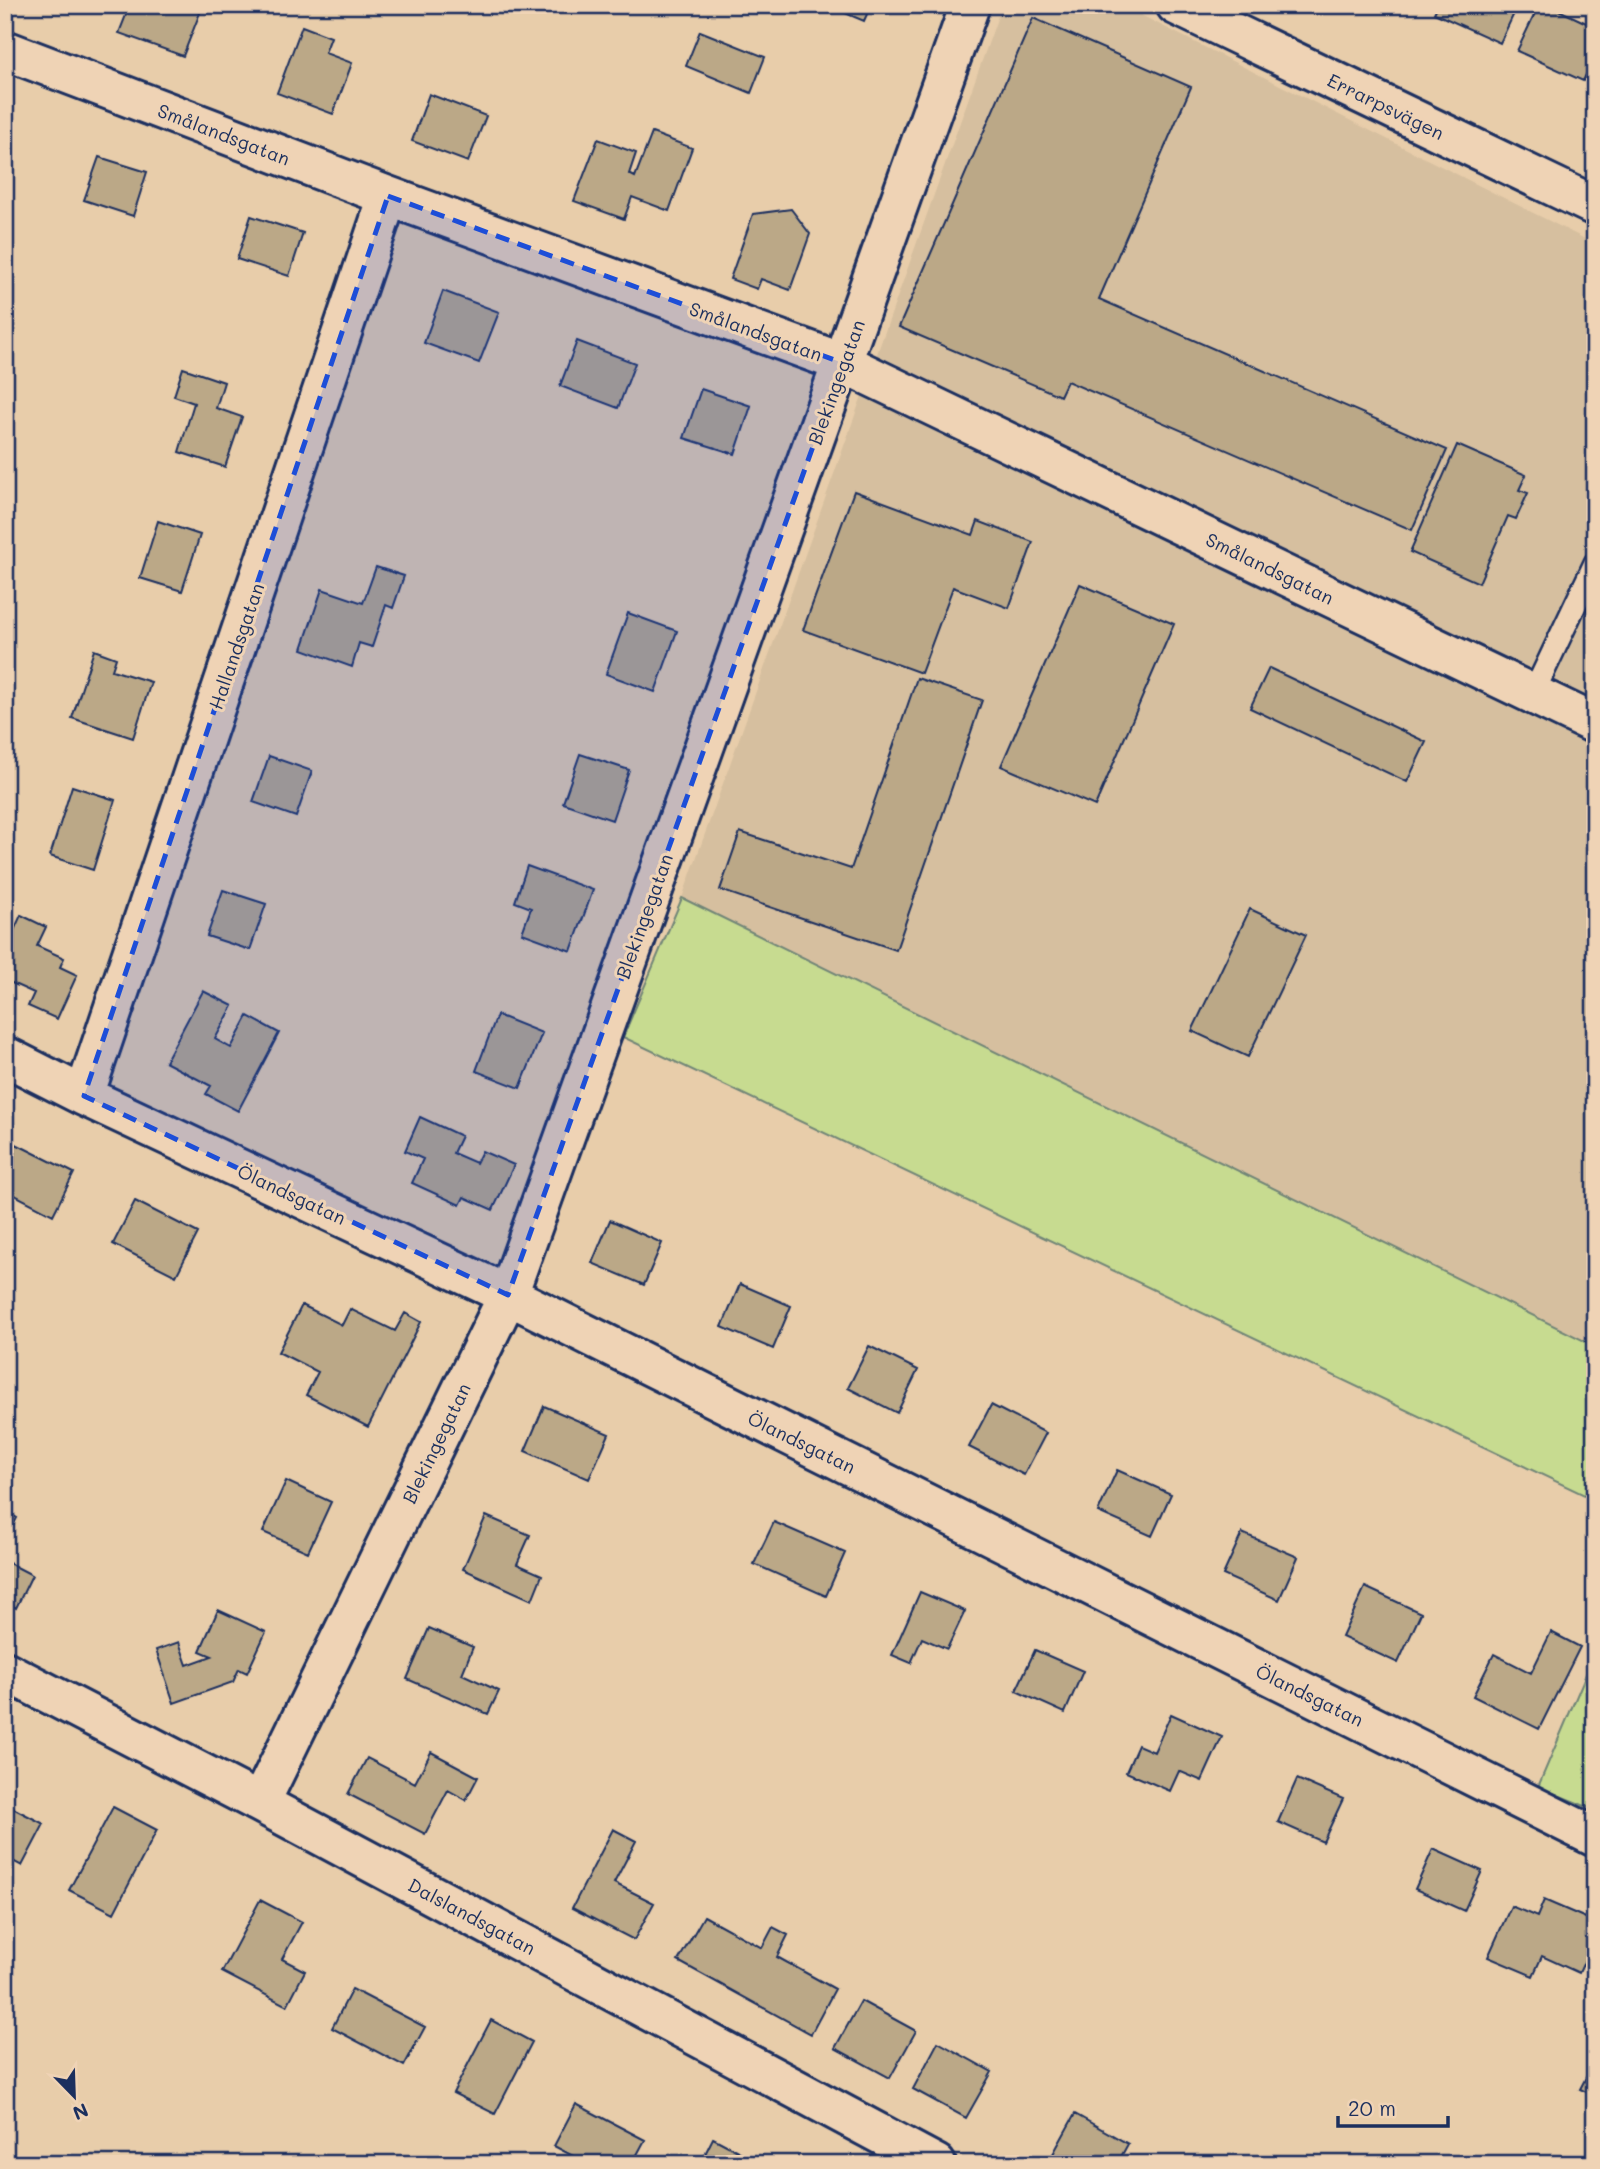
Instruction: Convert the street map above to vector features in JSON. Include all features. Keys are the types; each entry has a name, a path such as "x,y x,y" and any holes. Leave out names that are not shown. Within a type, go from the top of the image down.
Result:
{"street":[{"name":"Blekingegatan","path":"260,1802 508,1295 970,5"},
{"name":"Errarpsvägen","path":"1176,5 1595,206"},
{"name":"Smålandsgatan","path":"5,50 388,196 843,363 1595,724"},
{"name":"Hallandsgatan","path":"84,1096 388,196"},
{"name":"Ölandsgatan","path":"5,1056 84,1096 508,1295 1595,1837"},
{"name":"Dalslandsgatan","path":"5,1671 260,1802 936,2164"}],"lane":[{"path":"1533,694 1595,564"}],"highlighted area":[{"path":"388,196 843,363 508,1295 84,1096"}],"shaded area":[{"path":"1002,5 1121,5 1595,244 1595,1346 682,898"}],"green space":[{"path":"682,898 1595,1346 1595,1500 623,1037"},
{"path":"1595,1653 1595,1810 1538,1787"}],"building":[{"path":"130,5 203,5 183,56 119,33"},
{"path":"841,5 871,5 864,21 838,10"},
{"path":"1438,5 1518,5 1500,43 1434,13"},
{"path":"1539,5 1548,5 1595,27 1595,56 1583,81 1517,51"},
{"path":"1033,18 1191,87 1099,299 1447,450 1412,530 1067,381 1060,396 899,327"},
{"path":"302,26 331,37 325,53 352,63 333,114 277,93"},
{"path":"700,31 765,57 751,93 686,66"},
{"path":"429,94 486,116 468,162 412,141"},
{"path":"652,133 692,148 669,211 632,197 624,219 574,201 598,139 636,153 629,174 635,177"},
{"path":"99,157 147,172 133,216 84,200"},
{"path":"791,209 810,234 790,290 761,279 757,289 730,279 753,214"},
{"path":"251,216 303,233 289,276 237,259"},
{"path":"443,291 499,312 479,363 424,343"},
{"path":"577,341 635,363 618,408 560,386"},
{"path":"183,368 224,382 216,408 242,417 225,467 179,452 194,403 174,396"},
{"path":"701,389 751,406 735,454 684,438"},
{"path":"1457,445 1526,475 1519,490 1528,493 1516,519 1508,516 1479,583 1410,552"},
{"path":"854,491 973,535 978,521 1033,542 1009,608 953,587 921,673 803,630"},
{"path":"158,521 200,535 182,591 140,578"},
{"path":"376,567 404,576 393,608 386,605 372,647 359,643 352,667 302,649 322,589 363,603"},
{"path":"1080,584 1174,624 1095,806 1001,766"},
{"path":"628,613 677,631 655,692 606,674"},
{"path":"94,650 116,658 112,670 151,682 133,738 72,718"},
{"path":"1269,668 1426,742 1407,782 1250,708"},
{"path":"917,678 982,700 896,950 720,890 740,832 851,869"},
{"path":"580,754 629,770 612,820 563,803"},
{"path":"269,756 312,771 296,817 253,802"},
{"path":"72,786 115,800 93,870 50,856"},
{"path":"527,866 593,890 571,951 522,933 531,908 515,902"},
{"path":"223,890 266,904 250,950 207,936"},
{"path":"1250,909 1306,935 1248,1057 1192,1031"},
{"path":"21,915 46,927 37,946 64,958 60,967 77,975 57,1019 28,1006 34,993 5,980 5,950"},
{"path":"203,991 233,1006 215,1039 231,1048 248,1016 279,1033 238,1111 206,1094 211,1086 165,1062"},
{"path":"497,1015 542,1033 520,1088 476,1071"},
{"path":"420,1117 461,1136 453,1153 476,1163 482,1151 514,1165 493,1210 464,1197 460,1205 412,1183 423,1159 405,1151"},
{"path":"10,1141 74,1173 53,1215 5,1190 5,1150"},
{"path":"135,1201 198,1233 176,1276 113,1244"},
{"path":"610,1220 662,1243 644,1285 592,1263"},
{"path":"740,1284 791,1306 773,1349 722,1327"},
{"path":"302,1305 342,1325 350,1309 395,1331 405,1313 421,1322 368,1427 306,1395 318,1372 278,1352"},
{"path":"869,1346 918,1370 897,1413 848,1388"},
{"path":"991,1405 1046,1433 1024,1475 969,1447"},
{"path":"544,1406 609,1434 589,1479 525,1451"},
{"path":"1117,1470 1171,1494 1152,1536 1098,1512"},
{"path":"286,1481 331,1502 308,1552 263,1532"},
{"path":"5,1511 17,1518 5,1541"},
{"path":"486,1516 530,1535 517,1564 542,1575 532,1600 463,1569"},
{"path":"774,1522 845,1553 826,1596 754,1564"},
{"path":"1242,1533 1298,1557 1279,1600 1223,1575"},
{"path":"5,1561 32,1575 16,1608 5,1602"},
{"path":"1365,1587 1421,1613 1398,1663 1342,1637"},
{"path":"920,1592 965,1611 947,1649 922,1638 911,1663 892,1655"},
{"path":"218,1610 266,1632 247,1673 239,1669 233,1682 174,1703 156,1650 179,1642 187,1665 212,1656 200,1651"},
{"path":"429,1628 473,1647 462,1674 499,1691 488,1714 407,1679"},
{"path":"1551,1632 1580,1647 1539,1729 1473,1696 1494,1654 1531,1673"},
{"path":"1035,1650 1083,1671 1065,1713 1016,1691"},
{"path":"1171,1714 1222,1737 1202,1781 1179,1771 1170,1791 1126,1772 1138,1745 1154,1752"},
{"path":"431,1752 478,1777 466,1800 448,1790 425,1834 348,1794 367,1758 415,1783"},
{"path":"1297,1779 1343,1799 1323,1842 1278,1822"},
{"path":"5,1804 44,1824 22,1866 5,1857"},
{"path":"113,1807 157,1830 114,1913 69,1890"},
{"path":"613,1829 636,1841 614,1883 654,1903 634,1940 572,1908"},
{"path":"1433,1849 1482,1871 1464,1911 1415,1889"},
{"path":"260,1900 302,1922 282,1959 305,1971 287,2006 222,1972"},
{"path":"1544,1900 1595,1922 1595,1938 1579,1973 1542,1956 1533,1976 1488,1957 1511,1906 1537,1917"},
{"path":"704,1916 762,1948 773,1927 788,1935 777,1957 835,1989 811,2034 678,1961"},
{"path":"352,1989 425,2027 404,2066 332,2028"},
{"path":"861,2001 916,2031 890,2078 835,2048"},
{"path":"491,2020 532,2042 495,2114 453,2093"},
{"path":"938,2042 992,2072 966,2118 913,2089"},
{"path":"1595,2060 1595,2096 1580,2089"},
{"path":"576,2104 645,2140 632,2164 588,2164 554,2146"},
{"path":"1075,2114 1128,2144 1117,2164 1048,2163"},
{"path":"713,2138 755,2160 752,2164 700,2164"}]}
